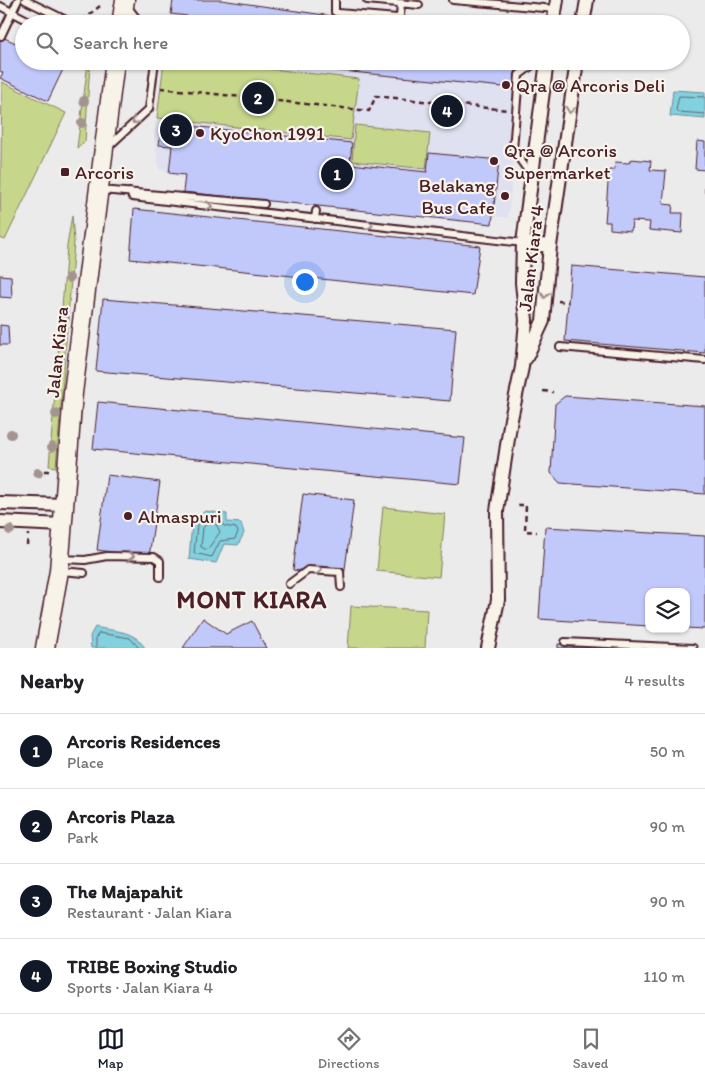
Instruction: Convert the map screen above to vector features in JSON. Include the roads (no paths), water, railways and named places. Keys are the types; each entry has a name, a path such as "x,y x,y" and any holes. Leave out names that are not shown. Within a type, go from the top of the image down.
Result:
{"main road":[{"path":"123,15 125,2"},
{"path":"104,70 111,89"},
{"name":"Jalan Kiara","path":"45,648 60,565 74,393 97,189 113,70"}],"street":[{"path":"584,15 587,0"},
{"name":"Jalan Kiara 4","path":"488,648 498,600 496,511 511,418 522,367 526,320 522,283 523,243 546,70"},
{"name":"Jalan Kiara 4","path":"522,367 543,321 550,246 576,70"},
{"path":"523,243 550,246"},
{"path":"0,503 65,505"},
{"path":"0,522 63,524"}],"lane":[{"path":"1,36 18,0"},
{"path":"25,0 56,15"},
{"path":"335,0 335,12 362,15"},
{"path":"367,0 419,5"},
{"path":"453,0 556,5"},
{"path":"125,2 134,15"},
{"path":"400,15 401,3"},
{"path":"0,6 18,15"},
{"path":"102,152 149,109 154,70"},
{"path":"526,70 520,75 513,150 532,176"},
{"path":"97,189 264,204"},
{"path":"130,192 132,197 523,243"},
{"path":"318,219 319,211"},
{"path":"560,346 705,360"},
{"path":"60,565 107,556 154,557 160,561 160,577"},
{"path":"60,565 84,573"},
{"path":"289,584 308,570 340,572 341,587"},
{"path":"565,642 693,648"}],"water":[{"path":"673,90 705,92 705,119 670,116"},
{"path":"205,511 227,514 227,522 241,523 244,533 238,545 224,544 216,563 189,559 192,522"},
{"path":"95,627 129,634 135,637 145,648 91,648 90,636"}],"place":[{"name":"Qra @ Arcoris Deli","path":"506,85"},
{"name":"Arcoris Plaza","path":"258,98"},
{"name":"TRIBE Boxing Studio","path":"447,111"},
{"name":"The Majapahit","path":"176,130"},
{"name":"KyoChon 1991","path":"200,133"},
{"name":"Qra @ Arcoris Supermarket","path":"494,161"},
{"name":"Arcoris","path":"65,172"},
{"name":"Arcoris Residences","path":"337,174"},
{"name":"Belakang Bus Cafe","path":"505,196"},
{"name":"Almaspuri","path":"128,516"}],"district":[{"name":"MONT KIARA","path":"252,599"}]}
